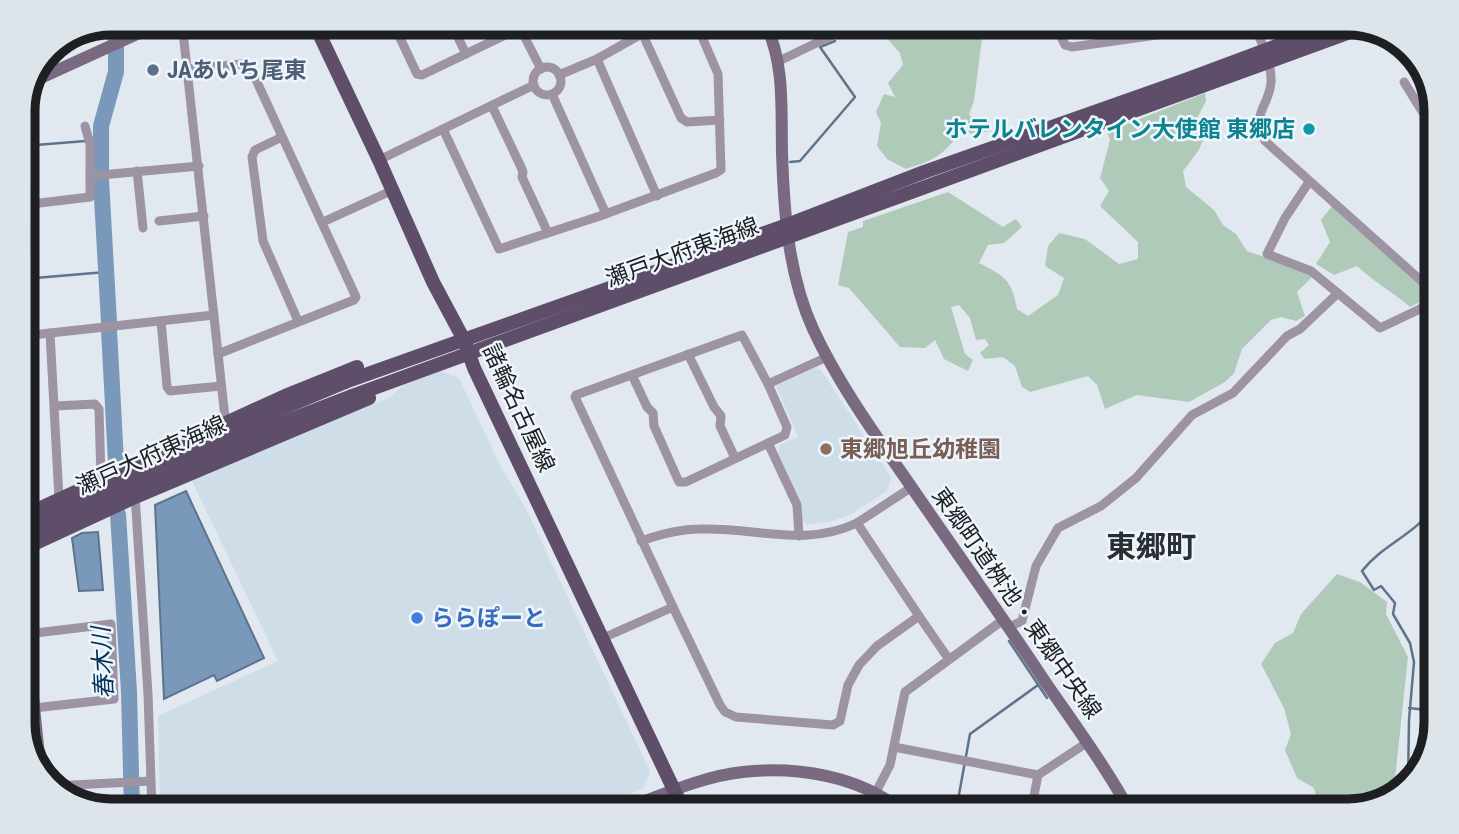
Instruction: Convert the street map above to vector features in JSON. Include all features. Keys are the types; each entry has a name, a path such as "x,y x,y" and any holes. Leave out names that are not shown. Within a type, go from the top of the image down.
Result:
{"main road":[{"name":"諸輪名古屋線","path":"320,35 433,282 677,799"},
{"name":"瀬戸大府東海線","path":"1267,57 1314,35"},
{"name":"瀬戸大府東海線","path":"35,519 235,428 345,382 466,347 787,232 865,207 1267,57 1338,35"},
{"name":"瀬戸大府東海線","path":"35,533 233,442 389,383 466,347"},
{"path":"35,510 285,396 362,366 380,370"},
{"path":"35,543 135,497 376,395 389,383"}],"street":[{"path":"43,78 134,35"},
{"path":"185,35 230,456"},
{"path":"399,35 417,74 422,75 501,35"},
{"path":"457,35 466,54"},
{"path":"524,35 541,69"},
{"path":"559,75 643,35 681,118 687,122 720,120"},
{"path":"443,129 496,246 503,249 657,196 719,172 718,74 701,35"},
{"name":"東郷町道桝池・東郷中央線","path":"769,35 779,61 787,232 802,301 827,357 872,430 1088,742 1123,799"},
{"path":"820,35 821,40"},
{"path":"779,61 833,35"},
{"path":"1061,35 1065,45 1072,47 1157,35"},
{"path":"1258,35 1267,57 1270,83 1259,115 1258,127 1265,141 1424,285"},
{"path":"597,59 657,196"},
{"path":"189,69 247,65 251,69 356,298 218,354"},
{"path":"541,69 553,69 559,75 559,88 552,94 543,95 534,85 534,76 541,69"},
{"path":"1404,82 1424,114"},
{"path":"379,160 534,85"},
{"path":"552,94 606,214"},
{"path":"492,106 548,233"},
{"path":"35,204 90,197 90,144 85,126"},
{"path":"282,137 255,150 252,157 263,241 298,321"},
{"path":"90,176 199,166"},
{"path":"137,171 143,228"},
{"path":"1309,182 1285,218 1267,254 1304,267 1380,328 1424,306"},
{"path":"323,222 393,190"},
{"path":"159,221 204,216"},
{"path":"876,792 890,765 905,692 948,658 1006,624 1022,621 1036,566 1058,528 1101,506 1136,478 1192,415 1233,393 1287,336 1300,329 1338,293"},
{"path":"35,335 214,315"},
{"path":"161,321 167,387 170,390 222,386"},
{"path":"50,333 59,499"},
{"path":"632,375 647,407 653,413 654,426 679,482 687,482 785,435 788,431 768,384 742,335 576,395 575,399 720,705 726,712 736,717 833,725 839,720 848,685 859,665 877,646 919,616"},
{"path":"688,354 721,416 720,426 735,458"},
{"path":"768,384 827,357"},
{"path":"55,406 95,404 99,409 101,479"},
{"path":"768,443 797,505 799,536"},
{"path":"134,465 147,781 150,799"},
{"path":"642,541 676,531 701,529 799,536 826,534 857,523 912,487"},
{"path":"857,523 948,658"},
{"path":"603,638 673,607"},
{"path":"35,633 111,624 114,699 35,706"},
{"path":"894,747 1038,775 1088,742"},
{"path":"651,799 743,772 777,771 824,776 859,785 876,792 884,799"},
{"path":"1033,799 1038,775"},
{"path":"68,785 147,781"}],"shaded area":[{"name":"東郷旭丘幼稚園","path":"815,368 821,370 891,477 887,491 850,515 808,525 801,520 799,499 778,453 779,445 798,437 776,386"},
{"name":"ららぽーと","path":"441,371 459,378 500,465 526,509 650,771 644,788 617,799 160,799 158,716 278,661 191,479 389,398 405,384"}],"green space":[{"path":"884,35 982,35 974,101 969,114 977,124 992,131 958,135 935,157 906,169 887,159 877,146 881,123 876,112 884,94 895,97 888,83 903,65 900,53"},
{"path":"1205,93 1206,101 1196,120 1206,132 1199,150 1183,171 1186,187 1214,210 1223,225 1236,234 1247,251 1301,270 1312,277 1297,292 1305,316 1296,321 1281,317 1271,320 1242,349 1234,373 1225,382 1189,402 1137,395 1105,409 1097,385 1088,376 1030,392 1022,387 1015,366 1003,357 985,359 980,353 989,345 985,339 976,340 970,318 959,305 951,307 965,354 973,360 968,371 944,359 935,340 925,348 900,347 849,288 838,285 848,232 863,227 863,221 948,192 1003,227 1016,219 1022,227 1004,243 988,245 979,263 1006,280 1017,309 1028,316 1058,295 1064,278 1045,266 1048,246 1059,233 1085,239 1119,264 1138,259 1138,242 1100,206 1109,191 1100,178 1110,140 1107,132"},
{"path":"1332,206 1424,289 1424,300 1410,307 1357,266 1334,275 1316,264 1330,242 1321,220"},
{"path":"1337,574 1360,582 1387,602 1386,614 1408,657 1395,783 1386,789 1358,798 1317,799 1314,788 1297,778 1285,750 1291,734 1284,708 1261,664 1275,643 1293,633 1301,614"}],"water":[{"path":"186,491 264,658 217,681 214,675 164,699 155,505"},
{"path":"98,532 103,590 79,591 72,538 82,533"}],"waterway":[{"name":"春木川","path":"101,171 101,126 116,72 116,35"},
{"path":"790,162 800,161 855,97 820,47 835,41"},
{"path":"35,145 86,141"},
{"path":"92,142 101,144"},
{"name":"春木川","path":"101,180 109,322"},
{"path":"35,278 106,272"},
{"name":"春木川","path":"109,330 116,462"},
{"name":"春木川","path":"118,514 129,692 132,799"},
{"path":"1408,769 1414,662 1410,643 1393,614 1395,603 1381,586 1374,590 1362,571 1380,553 1424,519"},
{"path":"1009,641 1047,698"},
{"path":"958,799 970,734 1038,685"},
{"path":"1409,708 1424,710"}],"place":[{"name":"JAあいち尾東","path":"153,70"},
{"name":"ホテルバレンタイン大使館 東郷店","path":"1309,129"},
{"name":"東郷旭丘幼稚園","path":"826,449"},
{"name":"ららぽーと","path":"417,618"}],"district":[{"name":"東郷町","path":"1151,547"}]}
